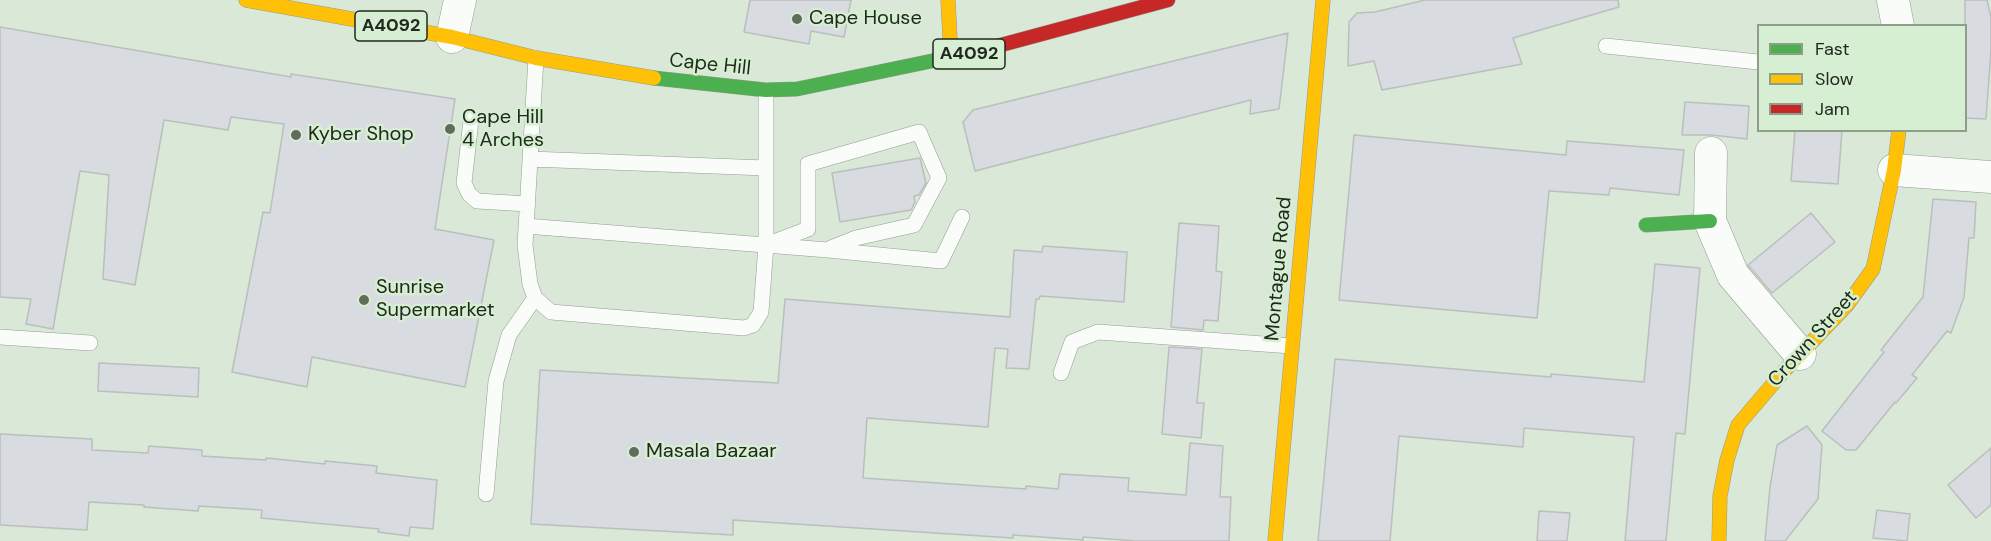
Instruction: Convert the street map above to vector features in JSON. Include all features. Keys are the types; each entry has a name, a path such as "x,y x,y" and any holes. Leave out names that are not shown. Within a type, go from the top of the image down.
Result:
{"street":[{"name":"Cape Hill","path":"246,0 452,37 536,58 640,77 766,90 797,89 951,58 1168,0"},
{"path":"452,37 460,0"},
{"path":"948,0 951,58"},
{"name":"Montague Road","path":"1275,541 1323,0"},
{"path":"1893,0 1898,24"},
{"name":"Crown Street","path":"1719,541 1720,496 1727,460 1738,425 1800,354 1847,305 1873,269 1894,170 1899,132"},
{"path":"1711,153 1710,221 1732,275 1800,354"},
{"path":"1894,170 1991,177"},
{"path":"1646,225 1710,221"}],"lane":[{"path":"1606,46 1757,62"},
{"path":"536,58 525,246 530,284 535,298 551,312 744,328 753,325 760,312 766,245 766,90"},
{"path":"471,120 464,183 469,194 477,201 528,204"},
{"path":"766,245 808,230 808,164 919,132 939,178 914,225 856,238 828,250"},
{"path":"530,159 766,168"},
{"path":"526,226 941,261 962,217"},
{"path":"486,494 496,381 509,335 535,298"},
{"path":"1061,373 1072,342 1098,332 1291,346"},
{"path":"0,337 90,343"}],"building":[{"name":"Cape House","path":"750,0 851,0 844,37 811,31 809,44 744,32"},
{"path":"1425,0 1618,0 1619,7 1513,38 1522,64 1382,90 1374,61 1348,66 1349,22 1357,13 1375,12"},
{"path":"1965,0 1987,0 1991,17 1991,50 1986,119 1967,118 1967,24 1965,24"},
{"path":"0,27 291,77 291,74 455,99 435,229 494,240 465,387 312,357 307,387 232,372 263,212 270,213 284,124 231,117 228,130 164,120 135,285 103,279 109,175 80,171 53,329 26,324 31,299 0,297"},
{"path":"1288,33 1279,109 1250,114 1251,100 975,171 963,122 973,110"},
{"path":"1685,102 1749,106 1747,139 1712,135 1682,135"},
{"path":"1795,132 1842,132 1838,184 1791,181"},
{"path":"1354,135 1566,155 1567,141 1684,150 1679,195 1610,188 1609,195 1549,191 1537,318 1339,300"},
{"path":"920,158 926,183 919,195 914,196 915,202 911,210 840,222 832,173"},
{"path":"1933,199 1976,202 1974,238 1969,238 1964,297 1951,333 1947,331 1912,375 1917,378 1856,450 1846,450 1822,431 1884,352 1881,350 1923,297"},
{"path":"1811,213 1835,242 1772,293 1748,265"},
{"path":"1179,223 1219,226 1216,271 1222,272 1218,321 1204,320 1203,330 1171,327"},
{"path":"1043,246 1127,252 1124,302 1040,296 1036,299 1029,369 1006,368 1008,349 995,348 988,427 867,418 863,478 1026,489 1026,486 1058,489 1060,474 1129,478 1128,491 1186,495 1190,443 1223,446 1220,497 1231,497 1229,541 1136,541 1083,537 1083,540 1013,535 1013,538 733,520 733,535 531,524 540,370 778,383 785,299 1010,317 1014,250 1042,252"},
{"path":"1655,264 1700,268 1685,434 1676,433 1666,541 1625,541 1634,437 1524,428 1523,447 1399,436 1390,541 1318,541 1335,359 1551,377 1551,374 1644,382"},
{"path":"1169,347 1202,349 1197,403 1204,403 1201,438 1162,434"},
{"path":"99,363 199,368 198,397 98,391"},
{"path":"1807,426 1822,445 1818,499 1785,541 1765,541 1777,445"},
{"path":"0,434 92,439 92,450 148,453 149,446 202,450 202,456 266,460 266,458 325,464 325,461 377,466 376,473 437,480 433,529 410,527 409,536 378,532 379,529 261,518 262,510 199,506 198,511 89,502 87,530 0,525"},
{"path":"1991,448 1991,505 1976,518 1948,485"},
{"path":"1877,510 1910,514 1907,541 1873,538"},
{"path":"1539,511 1570,513 1567,541 1537,541"}],"traffic: fast":[{"path":"654,78 766,90 797,89 975,52"},
{"path":"1646,225 1710,221"}],"traffic: slow":[{"path":"246,0 452,37 536,58 654,78"},
{"path":"948,0 951,58"},
{"path":"1275,541 1323,0"},
{"path":"1719,541 1720,496 1727,460 1738,425 1784,371 1847,305 1873,269 1894,170 1899,132"}],"traffic: jam":[{"path":"975,52 1168,0"}],"place":[{"name":"Cape House","path":"797,19"},
{"name":"Cape Hill 4 Arches","path":"450,129"},
{"name":"Kyber Shop","path":"296,135"},
{"name":"Sunrise Supermarket","path":"364,300"},
{"name":"Masala Bazaar","path":"634,452"}]}
